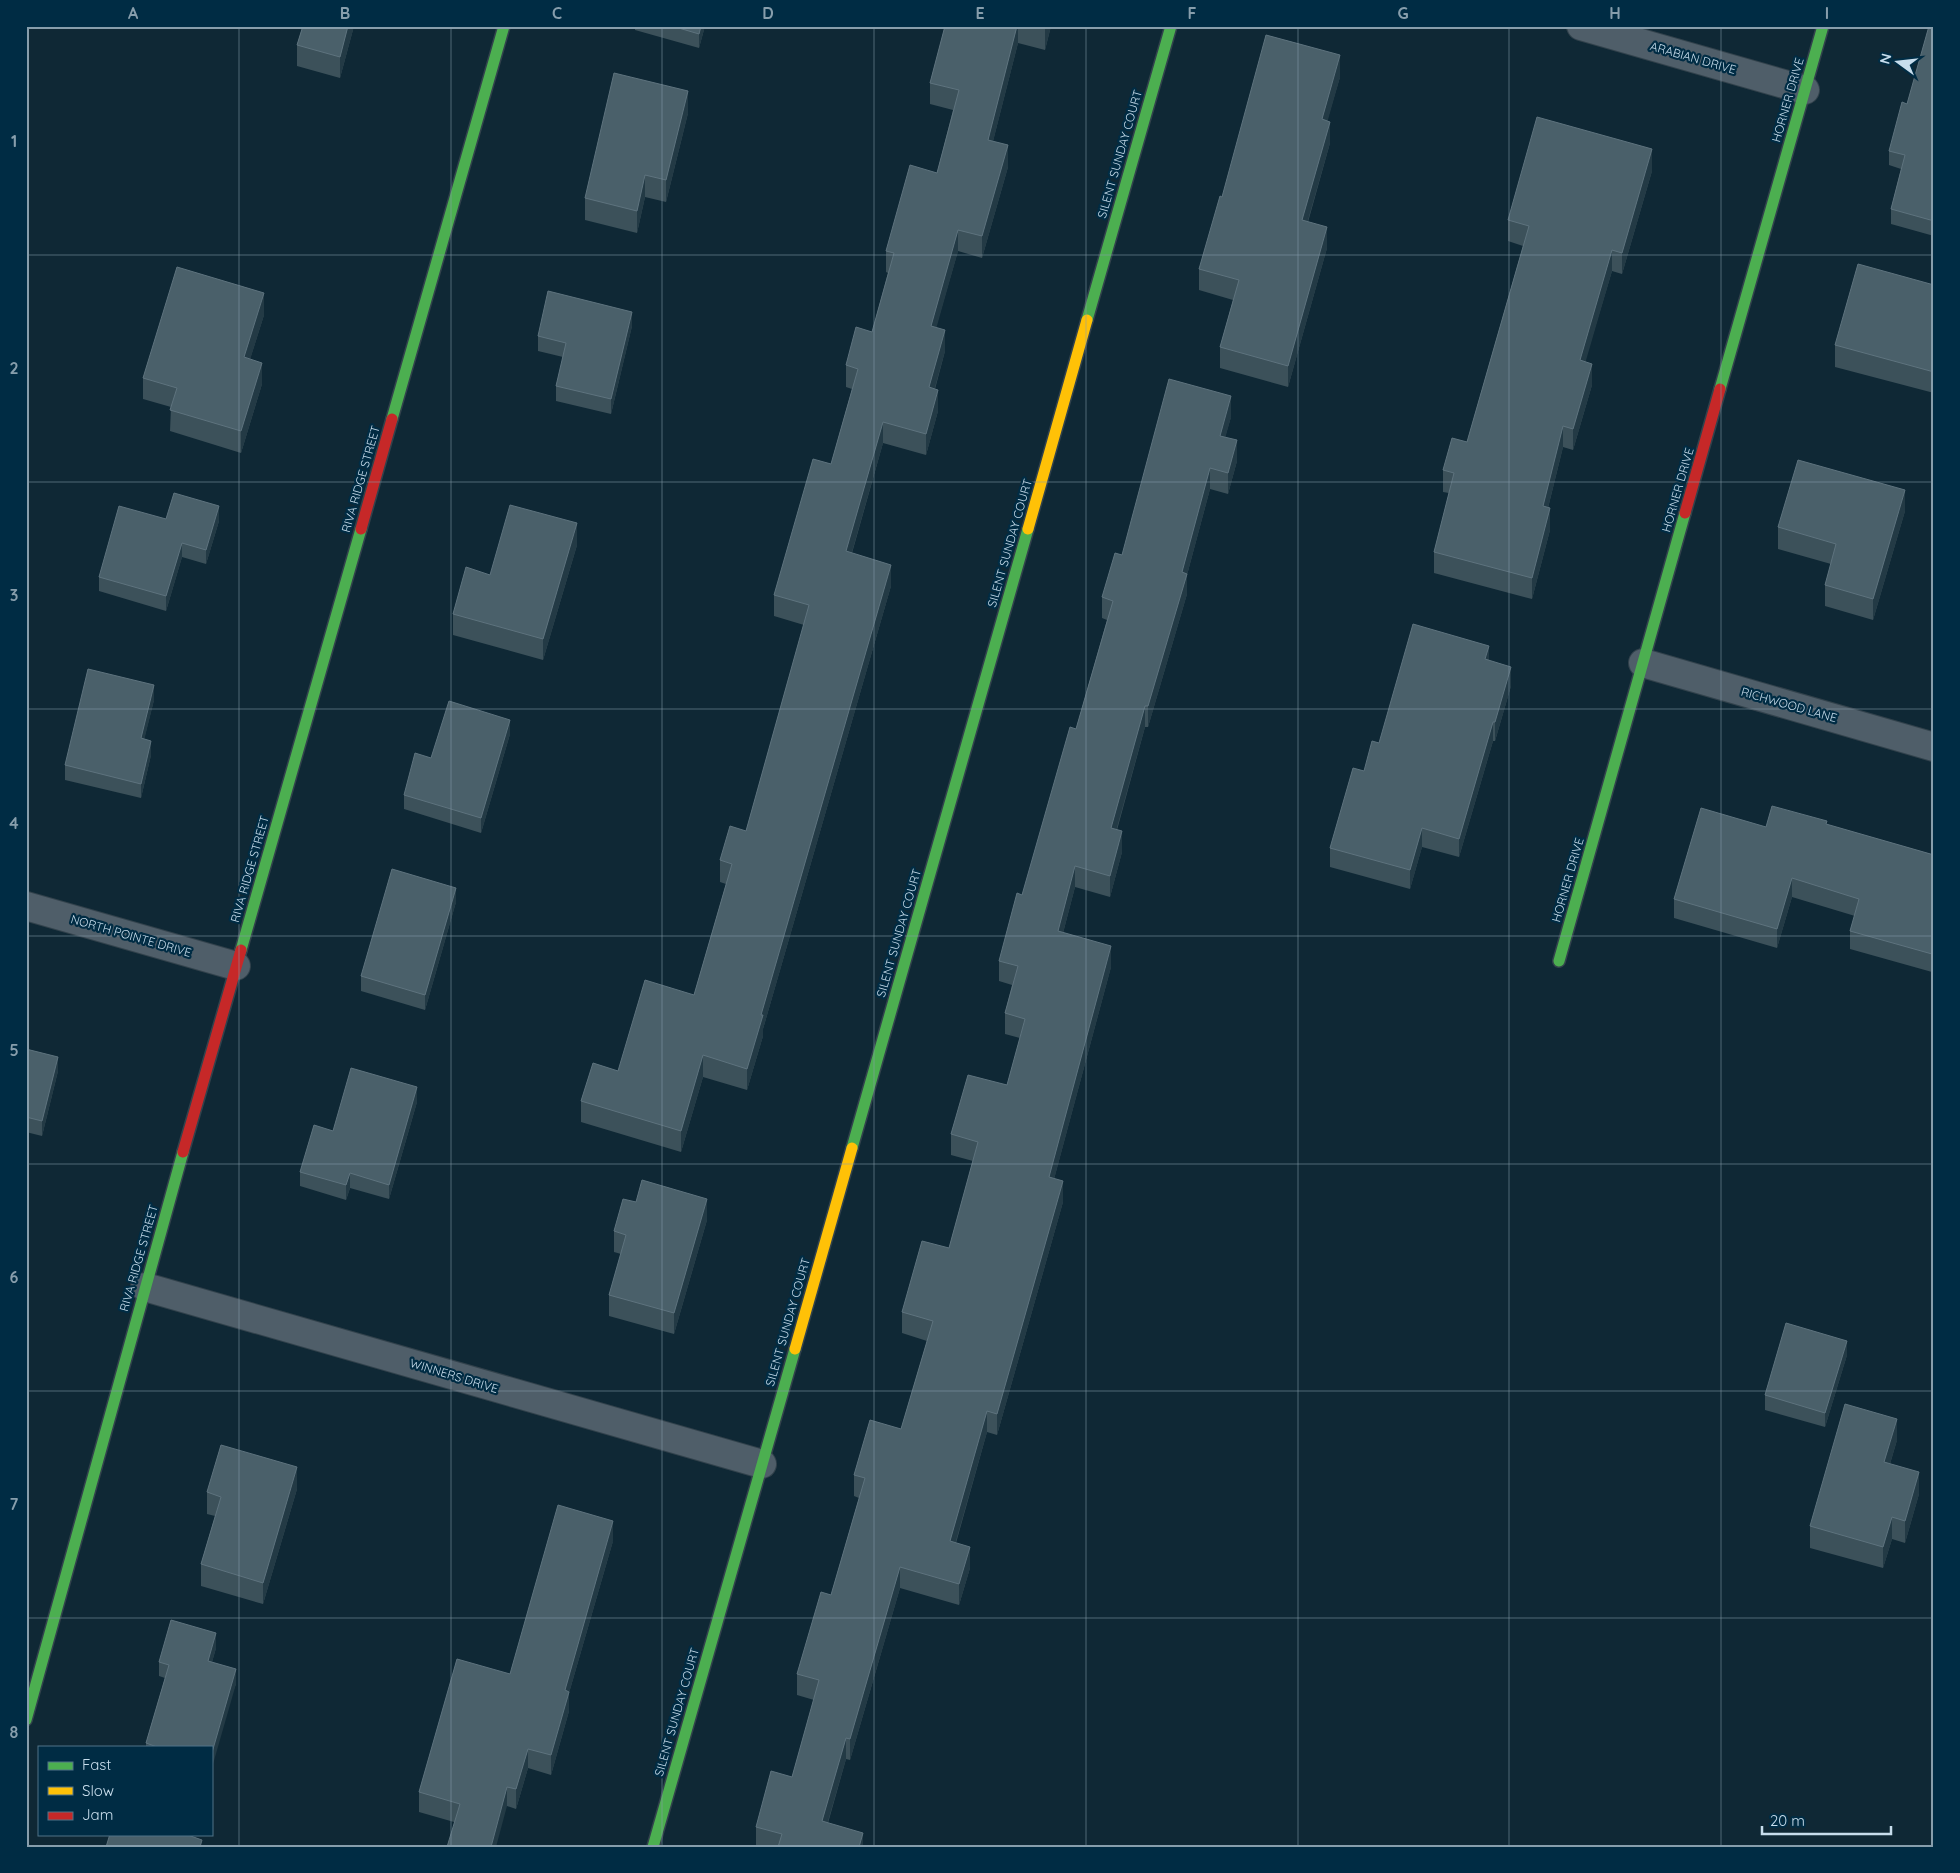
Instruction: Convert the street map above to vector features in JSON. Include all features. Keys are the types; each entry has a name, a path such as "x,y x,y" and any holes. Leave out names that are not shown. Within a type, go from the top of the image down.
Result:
{"street":[{"name":"RIVA RIDGE STREET","path":"26,1720 145,1287 504,26"},
{"name":"SILENT SUNDAY COURT","path":"653,1847 1171,26"},
{"name":"ARABIAN DRIVE","path":"1581,26 1805,90"},
{"name":"HORNER DRIVE","path":"1559,961 1823,26"},
{"name":"RICHWOOD LANE","path":"1643,663 1934,747"},
{"name":"NORTH POINTE DRIVE","path":"26,906 236,966"},
{"name":"WINNERS DRIVE","path":"145,1287 762,1464"}],"building":[{"path":"303,26 348,26 340,57 297,45"},
{"path":"672,26 701,26 699,34"},
{"path":"945,26 1017,26 988,140 1008,145 982,236 958,230 931,326 945,330 929,387 938,390 926,434 883,422 846,551 891,565 747,1069 703,1055 681,1131 581,1101 593,1063 618,1071 645,980 694,995 732,864 720,860 730,826 746,831 809,605 774,595 813,459 831,464 858,369 846,365 856,327 872,332 894,253 886,251 910,165 937,173 959,90 930,83"},
{"path":"1929,26 1934,26 1934,221 1891,209 1905,155 1889,151 1902,102 1907,104"},
{"path":"1266,35 1340,55 1322,119 1330,122 1302,220 1327,227 1288,366 1220,347 1239,280 1199,269 1220,196 1222,197"},
{"path":"614,73 688,91 666,180 645,175 637,211 585,198"},
{"path":"1537,117 1652,149 1622,253 1612,250 1580,360 1592,364 1573,429 1563,426 1543,506 1550,508 1532,578 1434,552 1454,473 1443,470 1452,438 1467,442 1529,226 1508,220"},
{"path":"1858,264 1934,285 1934,372 1835,345"},
{"path":"177,267 264,293 244,357 262,363 241,431 170,410 177,388 143,378"},
{"path":"548,291 632,312 611,399 556,386 566,343 538,336"},
{"path":"1169,379 1231,396 1220,436 1237,440 1228,473 1210,468 1182,572 1187,574 1148,706 1145,706 1111,828 1122,831 1110,876 1075,866 1058,931 1111,946 1049,1177 1063,1181 997,1414 987,1411 950,1541 970,1547 959,1584 900,1567 850,1739 846,1738 822,1821 863,1833 859,1847 778,1847 782,1834 756,1827 771,1771 792,1777 819,1680 797,1674 821,1592 831,1595 865,1478 854,1475 870,1420 901,1429 933,1321 902,1312 922,1241 949,1248 978,1142 951,1134 968,1075 1007,1085 1025,1019 1005,1013 1018,966 999,961 1017,893 1022,895 1070,727 1076,729 1113,601 1102,597 1115,553 1122,555"},
{"path":"1798,460 1905,490 1873,599 1825,585 1836,544 1778,527"},
{"path":"174,493 219,506 206,550 182,543 166,596 99,577 119,506 166,519"},
{"path":"510,505 577,523 543,639 453,614 466,567 490,575"},
{"path":"1413,624 1489,646 1485,659 1511,667 1459,839 1422,828 1410,870 1330,848 1353,768 1364,771 1372,741 1379,743"},
{"path":"88,669 154,685 141,738 151,741 141,784 65,765"},
{"path":"449,701 510,720 481,818 404,795 415,753 431,758"},
{"path":"1772,806 1827,821 1826,824 1934,855 1934,946 1932,954 1850,931 1859,899 1792,878 1777,929 1674,899 1701,808 1766,827"},
{"path":"392,869 456,888 425,995 361,976"},
{"path":"26,1049 58,1057 42,1121 26,1117"},
{"path":"351,1068 417,1087 389,1185 350,1173 346,1185 300,1172 314,1125 333,1131"},
{"path":"642,1180 707,1199 674,1313 609,1295 626,1235 614,1231 623,1199 636,1202"},
{"path":"1786,1323 1847,1341 1825,1413 1765,1395"},
{"path":"1845,1404 1897,1419 1884,1462 1919,1472 1905,1521 1892,1517 1883,1547 1810,1526"},
{"path":"221,1445 297,1467 263,1583 201,1564 221,1497 207,1492"},
{"path":"558,1505 613,1521 565,1690 569,1692 551,1755 528,1749 516,1789 507,1787 491,1847 447,1847 460,1804 419,1792 457,1659 510,1674"},
{"path":"171,1620 216,1633 208,1661 236,1669 212,1753 212,1746 154,1746 146,1743 169,1665 159,1662"},
{"path":"109,1836 191,1836 202,1840 200,1847 106,1847"}],"traffic: fast":[{"path":"392,419 504,26"},
{"path":"1087,320 1171,26"},
{"path":"1720,389 1823,26"},
{"path":"1559,961 1685,513"},
{"path":"241,950 361,529"},
{"path":"852,1148 1028,529"},
{"path":"26,1720 183,1152"},
{"path":"653,1847 795,1349"}],"traffic: slow":[{"path":"1028,529 1087,320"},
{"path":"795,1349 852,1148"}],"traffic: jam":[{"path":"1685,513 1720,389"},
{"path":"361,529 392,419"},
{"path":"183,1152 241,950"}]}
